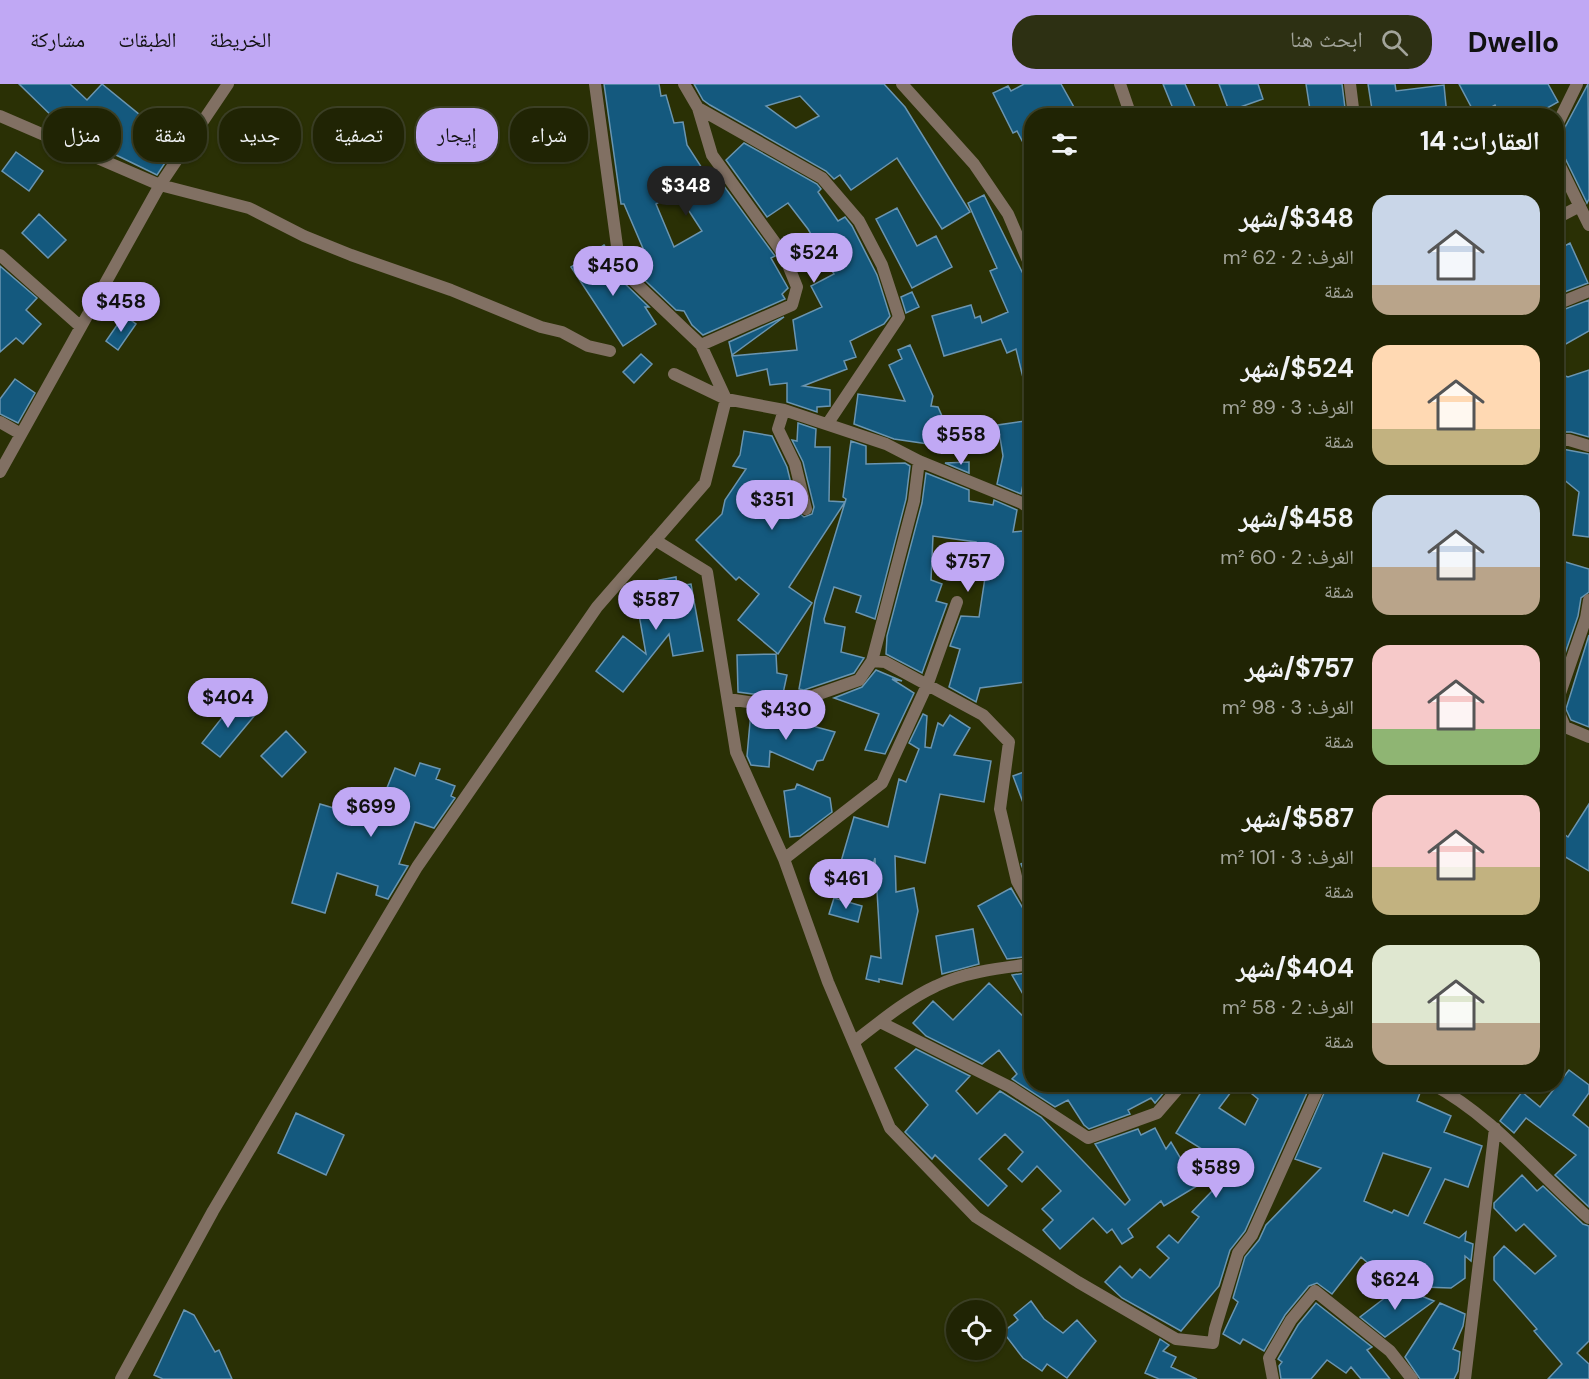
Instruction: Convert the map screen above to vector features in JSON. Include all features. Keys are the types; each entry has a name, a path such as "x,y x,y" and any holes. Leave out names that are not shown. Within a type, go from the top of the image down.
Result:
{"street":[{"path":"0,472 160,185 228,84"},
{"path":"121,1379 213,1211 417,867 597,607 705,483 726,399 701,345 620,268 595,84"},
{"path":"684,84 698,108 712,156 784,255 797,287 792,305 701,345"},
{"path":"1120,84 1128,108"},
{"path":"1350,84 1353,108"},
{"path":"1564,110 1576,84"},
{"path":"903,85 974,164 1008,214 1024,251"},
{"path":"698,108 822,178 859,221 882,265 899,317 828,423"},
{"path":"0,116 160,185 249,208 304,236 351,255 451,290 541,327 562,332 588,346 610,351"},
{"path":"1564,174 1589,224"},
{"path":"1564,214 1580,206"},
{"path":"0,255 81,327"},
{"path":"1564,301 1589,291"},
{"path":"674,374 726,399 784,410 886,444 919,461 1024,504"},
{"path":"784,410 778,429 795,464 806,509"},
{"path":"0,422 21,434"},
{"path":"1564,440 1589,446"},
{"path":"728,699 781,707 860,680 872,661 914,501 919,461"},
{"path":"655,540 707,572 736,752 784,859 828,982 890,1128 976,1217 1078,1282 1176,1339 1205,1344 1213,1343 1215,1329 1238,1253 1252,1235 1316,1092"},
{"path":"1564,682 1586,618 1589,600"},
{"path":"784,859 882,783 928,683 957,602"},
{"path":"872,661 885,662 928,683 983,715 1009,741 1000,809 1017,881 1024,894"},
{"path":"1564,725 1589,737"},
{"path":"855,1041 938,985 998,969 1024,965"},
{"path":"880,1022 1011,1087 1088,1138 1157,1113 1175,1092"},
{"path":"1445,1092 1495,1128 1589,1218"},
{"path":"1465,1379 1495,1128"},
{"path":"1273,1379 1269,1358 1291,1320 1315,1291 1390,1351 1412,1379"}],"building":[{"path":"19,84 70,84 87,100 102,84 133,109 133,162 166,162 157,175 121,157 121,108 44,108"},
{"path":"604,84 659,84 661,96 666,95 674,123 683,122 687,145 707,176 713,171 775,256 771,258 788,288 782,294 785,299 703,335 692,325 684,311 676,310 631,267 648,260 624,204 621,204","holes":["676,191 702,231 674,247 656,204"]},
{"path":"694,84 884,84 905,107 970,212 942,229 897,158 851,190 840,175 834,179 826,171 703,100","holes":["800,96 819,116 796,128 766,106"]},
{"path":"1024,84 1061,84 1074,108 1024,108 1024,145 1017,131 1013,133 993,93 1008,86 1011,91"},
{"path":"1163,84 1185,84 1196,108 1173,108"},
{"path":"1219,84 1258,84 1263,99 1238,108 1228,108"},
{"path":"1306,84 1342,84 1345,108 1310,108"},
{"path":"1368,84 1395,84 1396,91 1444,85 1446,108 1372,108"},
{"path":"1459,84 1548,84 1558,102 1547,108 1496,108 1495,105 1490,108 1472,108"},
{"path":"1588,84 1589,199 1587,203 1564,156 1564,129"},
{"path":"744,143 817,184 821,189 818,192 838,221 845,217 877,275 890,316 884,324 850,341 856,357 844,361 847,369 803,386 830,390 830,406 817,407 817,412 787,402 787,383 770,385 767,369 737,376 732,356 797,350 793,320 822,307 811,286 834,274 808,229 788,203 767,217 726,160"},
{"path":"16,152 43,171 29,191 2,171"},
{"path":"984,195 1024,276 1024,382 1016,349 1007,353 1001,339 944,356 932,316 971,305 975,318 980,316 982,323 1008,312 990,271 997,268 968,203"},
{"path":"897,208 917,246 936,236 952,267 912,288 876,219"},
{"path":"39,214 66,240 48,258 22,233"},
{"path":"1570,243 1588,283 1564,292 1564,246"},
{"path":"604,245 610,254 614,273 649,307 645,307 656,324 623,346 571,267"},
{"path":"0,266 37,298 26,310 41,324 23,344 16,338 0,352"},
{"path":"912,292 919,307 906,313 901,297"},
{"path":"1589,300 1589,331 1564,345 1564,309"},
{"path":"124,315 136,324 118,350 106,341"},
{"path":"784,317 732,355 729,342"},
{"path":"910,345 933,396 931,406 938,407 956,448 894,439 854,424 858,394 905,401 889,365 902,359 898,350"},
{"path":"641,354 652,364 634,383 623,372"},
{"path":"1589,370 1589,437 1564,432 1564,376 1568,377"},
{"path":"15,379 35,393 18,423 0,414 0,399"},
{"path":"1024,421 1024,480 1021,494 997,484 1003,456 998,425"},
{"path":"798,423 816,429 815,447 830,447 829,501 845,502 789,587 812,603 778,654 738,620 759,594 739,577 736,580 696,540 722,514 725,500 746,469 733,466 740,455 744,431 772,436 787,467 798,512 804,517 812,514 814,507 803,462 792,440 797,441"},
{"path":"851,441 866,446 866,464 905,463 910,466 906,499 875,619 856,612 861,596 834,587 824,619 825,623 845,627 841,652 864,658 854,673 804,690 799,689 815,601 846,499 843,497"},
{"path":"1564,449 1589,454 1589,537 1573,535 1579,492 1564,480"},
{"path":"969,462 969,473 945,463"},
{"path":"926,473 969,490 969,501 993,505 994,500 1017,510 1013,532 1024,531 1024,682 980,688 976,702 949,687 960,649 950,646 961,616 979,617 988,558 973,556 976,542 933,536 931,580 942,584 936,601 947,604 922,673 886,654 887,636 922,503"},
{"path":"1564,562 1589,569 1589,592 1581,598 1578,616 1564,657"},
{"path":"676,577 677,586 691,584 703,651 673,656 669,634 623,692 596,671 623,636 646,654 635,592 660,587 659,580"},
{"path":"1589,635 1589,727 1571,720 1566,709"},
{"path":"776,654 777,673 787,675 782,698 738,692 737,655"},
{"path":"876,670 902,681 892,679 914,693 885,754 865,750 879,714 834,698 862,687"},
{"path":"236,700 255,715 220,757 202,743"},
{"path":"751,711 779,715 780,726 805,724 835,732 823,760 817,761 813,770 770,751 769,767 751,765 747,756"},
{"path":"923,714 927,716 925,747 931,748 938,723 943,726 950,715 970,728 954,755 991,761 984,802 940,794 925,863 895,856 896,892 914,888 918,911 902,984 879,979 879,982 866,979 871,956 881,958 875,858 870,874 840,865 854,817 888,827 899,779 906,782 919,749 909,743"},
{"path":"286,731 306,752 282,777 261,756"},
{"path":"420,763 440,769 436,779 455,786 451,796 455,798 434,828 415,822 399,864 408,866 388,899 376,895 378,886 337,873 325,913 292,903 320,804 374,820 395,768 415,776"},
{"path":"1024,772 1024,805 1013,776"},
{"path":"797,784 830,798 832,812 800,836 790,837 784,791 795,789"},
{"path":"1589,804 1589,871 1564,856 1564,834 1568,837"},
{"path":"1011,888 1024,910 1024,957 1007,959 978,906"},
{"path":"834,898 862,906 858,922 829,914"},
{"path":"973,929 979,964 942,974 936,936"},
{"path":"1024,973 1024,996 1012,975"},
{"path":"989,983 1024,1017 1024,1087 1012,1079 1017,1074 999,1050 982,1064 926,1036 913,1023 933,1001 953,1020"},
{"path":"916,1049 970,1076 956,1091 977,1114 1000,1091 1041,1117 1125,1205 1130,1200 1095,1144 1138,1129 1141,1135 1155,1128 1166,1149 1171,1142 1197,1186 1164,1206 1161,1201 1128,1229 1133,1237 1122,1244 1112,1229 1107,1233 1093,1218 1060,1249 1043,1230 1053,1220 1042,1209 1061,1191 1037,1166 1022,1182 1008,1169 1023,1152 1005,1134 979,1159 1007,1186 988,1206 935,1155 932,1159 905,1132 928,1105 895,1068"},
{"path":"1569,1070 1589,1085 1589,1093 1573,1115 1589,1128 1589,1207 1555,1175 1576,1155 1526,1118 1514,1133 1500,1121 1522,1092 1540,1107 1552,1092 1564,1092 1564,1076"},
{"path":"1032,1092 1164,1092 1155,1103 1151,1098 1128,1110 1130,1114 1089,1129 1068,1100 1055,1107"},
{"path":"1201,1092 1231,1092 1219,1108 1245,1125 1258,1099 1250,1092 1307,1092 1245,1231 1230,1250 1219,1286 1181,1331 1122,1298 1105,1282 1120,1266 1132,1278 1140,1269 1150,1278 1169,1258 1157,1247 1169,1235 1178,1243 1199,1217 1192,1212 1237,1165 1235,1163 1229,1166 1176,1133"},
{"path":"1324,1092 1418,1092 1420,1093 1417,1101 1451,1116 1444,1132 1482,1146 1468,1187 1445,1179 1424,1223 1459,1238 1466,1232 1465,1241 1473,1244 1471,1261 1465,1256 1465,1278 1451,1288 1394,1286 1361,1257 1332,1294 1317,1283 1309,1286 1285,1315 1264,1351 1243,1339 1240,1344 1223,1334 1238,1302 1233,1298 1245,1257 1259,1240 1266,1225 1321,1168 1295,1159","holes":["1383,1153 1431,1168 1408,1216 1394,1210 1392,1213 1364,1201"]},
{"path":"296,1113 344,1135 326,1175 278,1153"},
{"path":"1522,1175 1537,1191 1543,1186 1583,1224 1589,1226 1589,1341 1577,1353 1589,1364 1589,1379 1548,1379 1562,1364 1534,1331 1537,1329 1494,1280 1494,1257 1504,1246 1535,1274 1556,1256 1524,1224 1516,1231 1494,1208 1494,1203"},
{"path":"1399,1287 1434,1301 1385,1337 1360,1317"},
{"path":"1031,1301 1044,1319 1063,1333 1077,1320 1096,1341 1067,1378 1047,1364 1042,1371 1023,1358 1006,1336 1006,1330 1018,1320 1014,1315"},
{"path":"1316,1303 1372,1347 1367,1350 1390,1379 1361,1379 1351,1367 1346,1373 1327,1360 1311,1379 1281,1379 1279,1366 1282,1362 1278,1359 1298,1325"},
{"path":"1440,1303 1465,1314 1463,1326 1453,1349 1460,1352 1458,1371 1454,1379 1420,1379 1405,1357"},
{"path":"184,1310 194,1315 215,1352 219,1350 232,1379 163,1379 154,1375"},
{"path":"1160,1339 1169,1345 1163,1351 1176,1357 1171,1367 1197,1379 1159,1379 1145,1373"}]}
